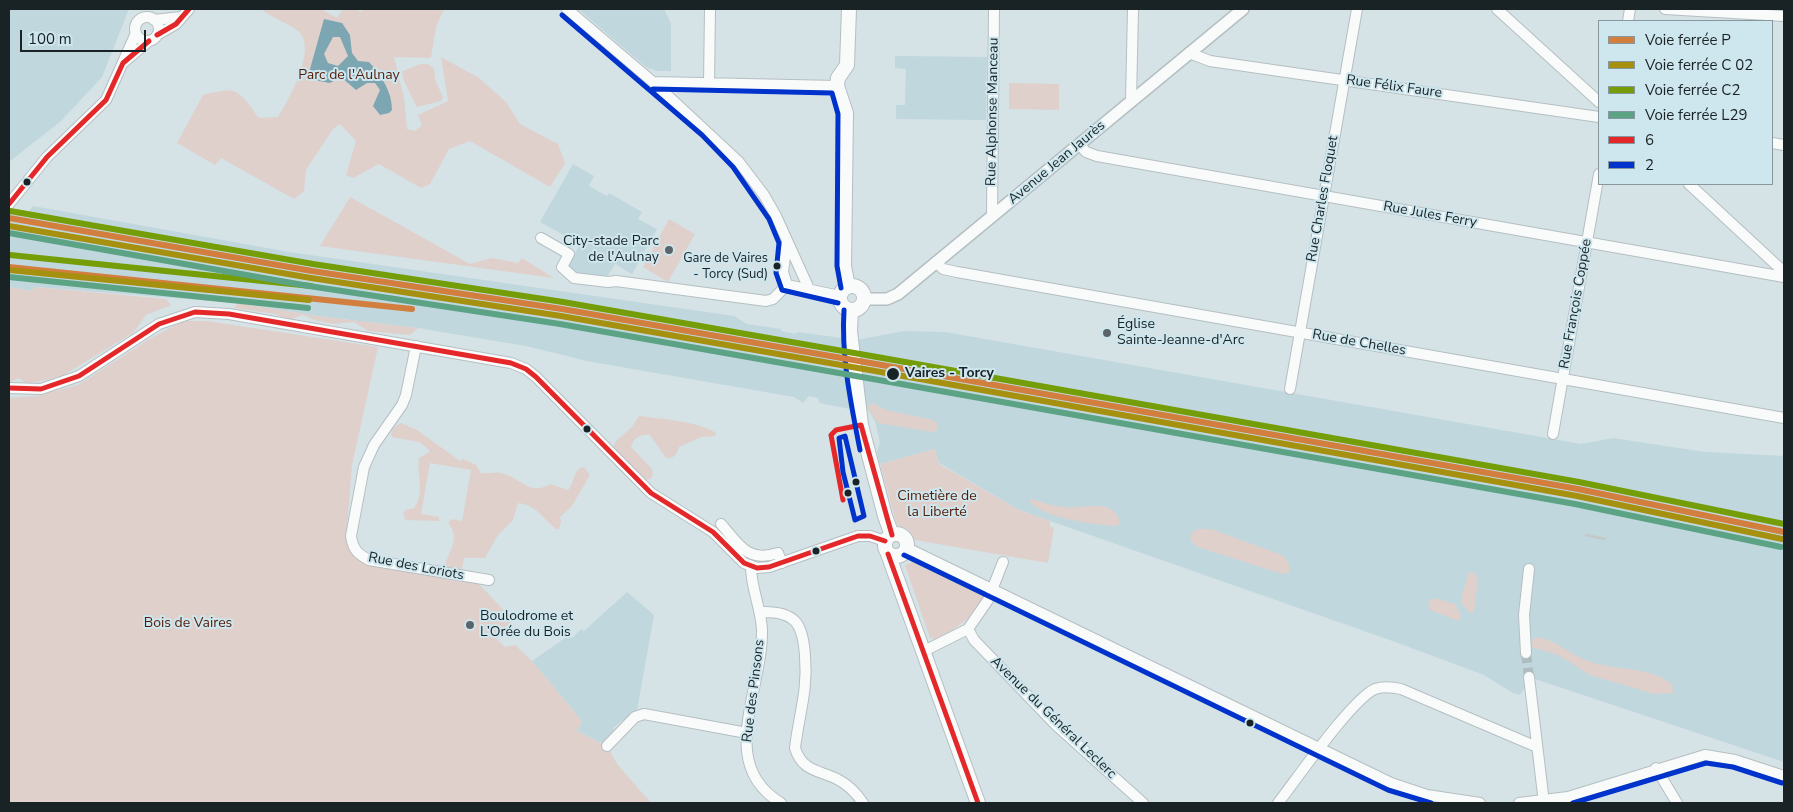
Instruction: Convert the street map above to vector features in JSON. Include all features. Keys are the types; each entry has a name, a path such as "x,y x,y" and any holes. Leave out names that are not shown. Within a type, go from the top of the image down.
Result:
{"main road":[{"path":"844,292 858,288 864,299 859,307 851,310 843,306 846,113 837,86 838,78 847,64 849,9"},
{"path":"851,310 851,337 858,402 866,448 895,547 895,573 978,803"}],"street":[{"path":"124,63 153,38 176,24 189,9"},
{"path":"567,9 653,82 729,152 754,180 776,216 810,291"},
{"path":"709,84 710,9"},
{"name":"Rue Alphonse Manceau","path":"992,216 994,9"},
{"path":"1131,100 1133,9"},
{"name":"Avenue Jean Jaurès","path":"864,299 892,298 1243,9"},
{"name":"Rue Charles Floquet","path":"1290,389 1357,9"},
{"path":"1497,9 1598,101"},
{"path":"1666,9 1784,16"},
{"path":"153,38 142,40 136,33 135,26 140,19 147,17 154,20 181,17"},
{"path":"153,38 158,26 154,20"},
{"path":"9,204 47,157 106,100 124,63 127,49 136,33"},
{"name":"Rue Félix Faure","path":"1189,53 1210,61 1598,117"},
{"path":"653,82 837,86"},
{"path":"677,104 682,91 690,84"},
{"name":"Rue Jules Ferry","path":"1079,144 1086,152 1097,156 1784,277"},
{"name":"Rue François Coppée","path":"1553,434 1598,180"},
{"path":"1690,185 1784,272"},
{"path":"541,238 569,254 562,267 574,278 608,282 616,280 770,301 787,285"},
{"path":"787,242 783,272 787,285"},
{"name":"Rue de Chelles","path":"936,262 943,269 957,272 1784,418"},
{"path":"787,285 810,291 844,292"},
{"path":"9,388 41,389 79,376 158,324 195,312 230,314 511,363 526,369 536,376 651,493 713,532 739,560 751,566 769,568 780,558"},
{"name":"Rue des Loriots","path":"416,346 402,405 374,445 364,467 351,536 352,546 358,554 369,560 489,580"},
{"path":"721,524 748,553 760,557 780,558 858,536 870,536 993,590 1426,799 1480,803"},
{"path":"924,651 968,629 993,590 1003,562"},
{"name":"Rue des Pinsons","path":"751,566 751,579 761,612 761,648 747,733 748,760 751,773 766,793 781,803"},
{"path":"1526,653 1524,615 1529,570"},
{"path":"761,612 785,614 798,624 804,637 807,678 795,748 798,757 807,768 838,780 863,803"},
{"name":"Avenue du Général Leclerc","path":"968,629 974,640 1037,707 1144,803"},
{"path":"1529,677 1544,802"},
{"path":"1278,803 1319,749 1366,695 1374,689 1385,687 1401,689 1537,747"},
{"path":"607,746 635,717 644,714 747,733"},
{"path":"1519,803 1544,802 1568,797 1696,756 1712,755 1784,776"},
{"path":"1656,768 1677,803"}],"shaded area":[{"path":"9,9 129,9 102,77 61,121 9,162"},
{"path":"578,9 664,9 671,24 671,71 657,71 646,67"},
{"path":"895,56 987,57 986,120 896,119 896,105 905,105 906,69 895,68"},
{"path":"573,164 594,176 589,186 607,196 609,193 642,212 638,219 657,229 632,274 615,264 605,280 585,278 567,268 580,244 540,222"},
{"path":"33,206 289,252 734,316 747,324 781,329 781,331 796,334 797,332 857,340 904,331 945,332 1581,444 1613,438 1705,452 1784,456 1784,762 1526,676 1526,685 1520,695 1513,693 1484,675 1387,639 1019,510 939,463 935,449 880,464 877,452 880,443 875,421 865,405 850,409 820,403 818,398 809,396 803,403 794,397 587,361 526,346 418,328 317,316 238,303 36,287 32,291 9,287 9,210 29,211"},
{"path":"627,592 654,615 637,710 613,728 615,731 602,743 577,731 582,721 532,661 568,636 572,638 581,629 584,631"}],"green space":[{"name":"Parc de l'Aulnay","path":"262,9 321,9 337,18 343,9 355,9 361,12 363,9 444,9 436,27 431,58 394,57 404,98 407,129 415,131 422,125 418,115 448,101 441,57 479,78 506,102 520,124 558,144 565,163 550,187 470,141 449,149 430,184 421,188 379,164 353,178 346,175 356,141 340,124 333,129 306,170 304,191 294,199 221,158 215,165 177,143 203,95 224,91 236,92 246,101 259,118 278,117 289,99 300,74 305,49 303,39 294,28 269,15"},
{"path":"421,64 428,64 434,68 435,80 443,97 441,101 417,107 403,79 402,71"},
{"path":"1009,83 1059,84 1059,110 1009,109"},
{"path":"350,197 470,264 492,258 518,263 522,258 554,278 320,246"},
{"name":"City-stade Parc de l'Aulnay","path":"669,219 695,234 668,282 643,267"},
{"path":"9,287 31,291 35,287 166,299 171,305 146,315 133,333 62,376 26,383 18,378 9,383"},
{"path":"238,303 317,316 418,328 410,335 368,331 354,322 333,324 314,320 303,315 289,320 275,314 234,308"},
{"name":"Bois de Vaires","path":"183,321 207,321 378,347 352,465 346,539 349,547 367,564 478,583 513,620 495,637 505,647 515,645 532,661 582,721 577,731 607,746 617,764 651,803 9,803 9,398 37,396 78,385 151,338"},
{"path":"873,403 886,410 933,420 938,424 937,430 932,432 878,423 867,407"},
{"path":"639,416 689,423 716,433 715,436 701,437 679,447 675,456 669,458 666,458 650,435 638,437 631,447 652,469 653,474 651,479 645,480 612,449 616,441 632,427"},
{"path":"401,423 417,430 460,461 463,459 476,465 481,473 501,473 531,487 537,488 550,484 568,490 577,470 584,467 590,475 572,506 560,517 559,529 556,529 535,509 518,503 513,520 498,535 485,558 464,558 461,572 447,569 445,566 454,539 452,528 448,523 452,519 462,521 471,470 430,463 421,514 439,517 439,521 406,520 403,514 405,510 414,508 418,502 420,489 419,458 429,452 429,450 419,442 392,437 393,428"},
{"name":"Cimetière de la Liberté","path":"935,449 939,464 1019,510 1050,521 1050,526 1054,528 1048,563 915,540 909,530 897,525 880,464"},
{"path":"1032,499 1063,507 1105,507 1117,515 1120,523 1117,526 1070,520 1045,512 1029,501"},
{"path":"1199,529 1211,529 1284,556 1289,564 1290,572 1283,574 1198,547 1190,540 1191,533"},
{"path":"919,562 985,596 976,610 964,622 934,639 930,638 905,565"},
{"path":"1469,572 1473,572 1478,579 1474,611 1471,614 1462,604 1462,595"},
{"path":"1431,599 1455,604 1461,616 1459,621 1430,610 1428,602"},
{"path":"1538,637 1591,662 1653,674 1663,678 1672,684 1673,693 1654,694 1590,675 1558,655 1532,647 1530,644 1531,640"}],"water":[{"path":"324,19 342,23 350,35 352,53 358,61 369,62 385,84 392,103 392,110 389,113 380,115 373,106 380,90 375,83 367,83 356,90 341,77 330,83 314,80 310,69","holes":["333,37 340,37 348,56 338,66 328,63 324,54"]}],"tunnel":[{"path":"1526,653 1529,677"}],"railway":[{"path":"1586,535 1605,539"}],"rail line":[{"name":"C2","path":"10,211 313,264 563,302 877,357 1579,482 1784,524"},
{"name":"P","path":"9,218 312,271 562,309 876,364 1578,489 1784,532"},
{"name":"L29","path":"9,233 309,286 560,324 873,379 1575,504 1781,547"},
{"name":"C2","path":"10,255 311,286"},
{"name":"P","path":"9,267 412,309"},
{"name":"L29","path":"9,277 308,308"}],"transit line":[{"name":"6","path":"157,35 176,24 189,9"},
{"name":"2","path":"562,15 702,135 733,167 769,219 779,243 776,273 782,290 838,303"},
{"name":"6","path":"9,204 47,157 106,100 123,63 149,41"},
{"name":"2","path":"653,89 832,93 838,114 837,266 841,288"},
{"path":"9,226 311,278 561,316 875,371 1577,496 1782,539"},
{"path":"9,270 309,300"},
{"name":"2","path":"844,310 845,363 860,450"},
{"name":"6","path":"9,388 41,389 79,376 159,324 195,312 229,314 511,363 526,369 536,377 651,493 713,532 744,563 757,568 769,567 858,536 870,536 885,541"},
{"name":"6","path":"843,500 831,435 836,430 861,425 892,535"},
{"name":"2","path":"845,436 864,516 855,520 843,472 839,438 845,436"},
{"name":"6","path":"888,554 978,803"},
{"name":"2","path":"904,555 1388,790 1431,803"},
{"name":"2","path":"1573,803 1706,763 1733,767 1782,783"}],"place":[{"name":"City-stade Parc de l'Aulnay","path":"669,250"},
{"name":"Gare de Vaires - Torcy (Sud)","path":"777,266"},
{"name":"Église Sainte-Jeanne-d'Arc","path":"1107,333"},
{"name":"Vaires - Torcy","path":"893,374"},
{"name":"Boulodrome et L’Orée du Bois","path":"470,625"}]}
